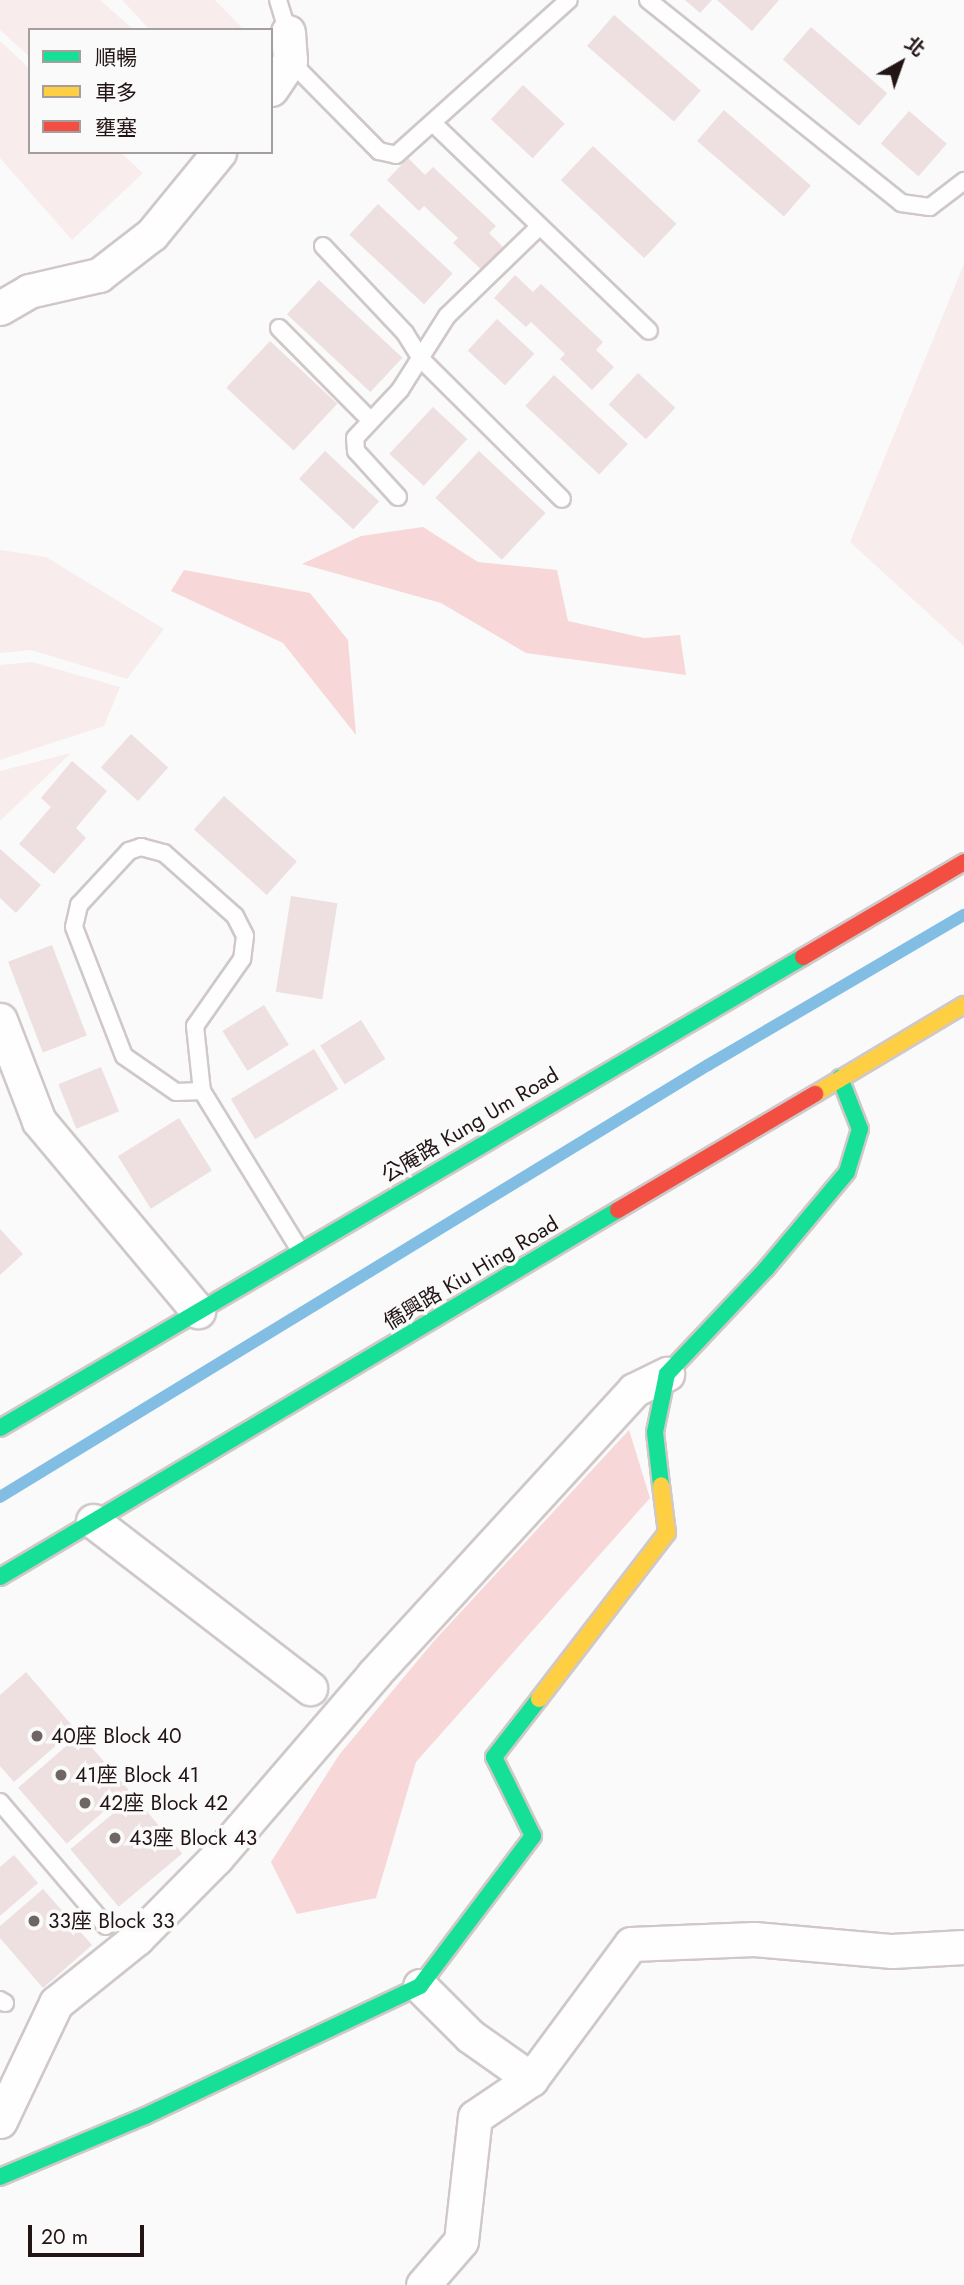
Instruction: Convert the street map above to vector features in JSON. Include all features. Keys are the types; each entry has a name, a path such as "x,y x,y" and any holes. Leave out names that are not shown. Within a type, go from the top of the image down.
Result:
{"street":[{"path":"273,84 289,46"},
{"path":"0,308 29,290 99,275 152,234 217,154"},
{"name":"公庵路 Kung Um Road","path":"0,1428 964,862"},
{"name":"僑興路 Kiu Hing Road","path":"0,1577 964,1005"},
{"path":"0,1020 39,1121 198,1311"},
{"path":"0,2121 56,2003 137,1938 216,1858 374,1674 634,1390 667,1374 766,1269 847,1172 860,1129 840,1078"},
{"path":"0,2177 145,2116 420,1986 533,1836 494,1757 667,1533 655,1432 667,1374"},
{"path":"93,1521 310,1688"},
{"path":"423,2285 461,2241 475,2118 531,2079 631,1944 754,1939 892,1951 964,1947"},
{"path":"420,1986 470,2036 531,2079"}],"lane":[{"path":"278,0 289,46 379,151 396,155 434,124 569,0"},
{"path":"648,0 901,203 930,207 964,181"},
{"path":"434,124 649,331"},
{"path":"398,497 356,451 355,438 400,390 422,360 430,336 447,316 540,226"},
{"path":"323,246 405,333 422,360 562,499"},
{"path":"279,328 370,419"},
{"path":"202,1091 176,1092 124,1056 74,927 74,916 86,896 129,851 141,847 164,853 235,916 245,936 243,959 195,1026 202,1091 300,1250"},
{"path":"0,1802 106,1926"}],"shaded area":[{"path":"0,0 100,0 132,28 28,28 28,55 0,30"},
{"path":"122,0 215,0 242,28 148,28"},
{"path":"0,41 28,67 28,154 122,154 143,173 72,240 0,158"},
{"path":"964,264 964,646 850,542"},
{"path":"423,527 478,562 557,570 568,621 644,638 680,635 686,675 526,653 441,603 302,564 361,536"},
{"path":"0,550 46,557 164,629 127,679 31,650 0,653"},
{"path":"184,570 310,593 348,640 356,735 283,643 171,591"},
{"path":"32,662 120,687 104,726 0,760 0,665"},
{"path":"71,753 0,821 0,771"},
{"path":"629,1430 650,1498 416,1762 376,1898 297,1914 271,1862 339,1755 434,1641"}],"building":[{"path":"685,0 712,0 700,13"},
{"path":"717,0 779,0 752,31"},
{"path":"614,15 701,90 674,121 587,46"},
{"path":"811,27 887,93 859,126 783,59"},
{"path":"523,85 565,124 533,158 491,119"},
{"path":"724,110 811,185 784,216 697,141"},
{"path":"909,111 947,144 919,176 881,143"},
{"path":"593,146 676,224 644,258 561,180"},
{"path":"408,158 425,175 433,167 496,226 489,233 506,250 485,273 453,243 458,238 424,206 419,211 387,180"},
{"path":"378,204 453,274 424,304 349,235"},
{"path":"515,275 533,292 541,284 603,342 596,350 614,367 592,390 560,359 565,354 531,322 526,327 494,298"},
{"path":"319,280 402,358 370,392 287,314"},
{"path":"497,319 534,354 505,385 468,350"},
{"path":"270,341 337,404 294,451 226,388"},
{"path":"638,373 675,408 646,439 609,404"},
{"path":"554,375 628,444 599,475 525,406"},
{"path":"433,407 467,439 424,486 389,454"},
{"path":"325,451 379,501 353,529 299,479"},
{"path":"479,451 546,513 502,560 435,498"},
{"path":"131,734 168,767 138,801 101,767"},
{"path":"72,761 107,791 76,828 86,838 54,874 19,844 51,807 41,798"},
{"path":"224,796 297,862 267,895 194,829"},
{"path":"0,849 41,885 16,913 0,898"},
{"path":"291,896 337,903 322,999 276,992"},
{"path":"52,945 87,1036 43,1052 8,962"},
{"path":"264,1005 289,1045 247,1071 222,1031"},
{"path":"361,1020 385,1059 345,1084 320,1045"},
{"path":"314,1049 338,1089 255,1139 231,1099"},
{"path":"101,1067 119,1112 76,1129 58,1084"},
{"path":"179,1118 212,1171 151,1209 118,1156"},
{"path":"0,1229 23,1254 0,1275"},
{"name":"40座 Block 40","path":"26,1672 75,1729 14,1782 0,1766 0,1695"},
{"path":"80,1734 129,1790 67,1844 18,1788"},
{"path":"134,1796 182,1853 119,1907 70,1849"},
{"path":"14,1855 38,1883 0,1916 0,1867"},
{"path":"43,1889 92,1945 43,1988 0,1938 0,1926"}],"waterway":[{"path":"0,1497 708,1065 964,915"}],"traffic: fast":[{"path":"0,1428 803,957"},
{"path":"661,1485 655,1432 667,1374 766,1269 847,1172 860,1129 840,1078"},
{"path":"0,1577 618,1210"},
{"path":"0,2177 145,2116 420,1986 533,1836 494,1757 539,1699"}],"traffic: slow":[{"path":"815,1094 964,1005"},
{"path":"539,1699 667,1533 661,1485"}],"traffic: jam":[{"path":"803,957 964,862"},
{"path":"618,1210 815,1094"}],"place":[{"name":"40座 Block 40","path":"37,1736"},
{"name":"41座 Block 41","path":"61,1775"},
{"name":"42座 Block 42","path":"85,1803"},
{"name":"43座 Block 43","path":"115,1838"},
{"name":"33座 Block 33","path":"34,1921"}]}
